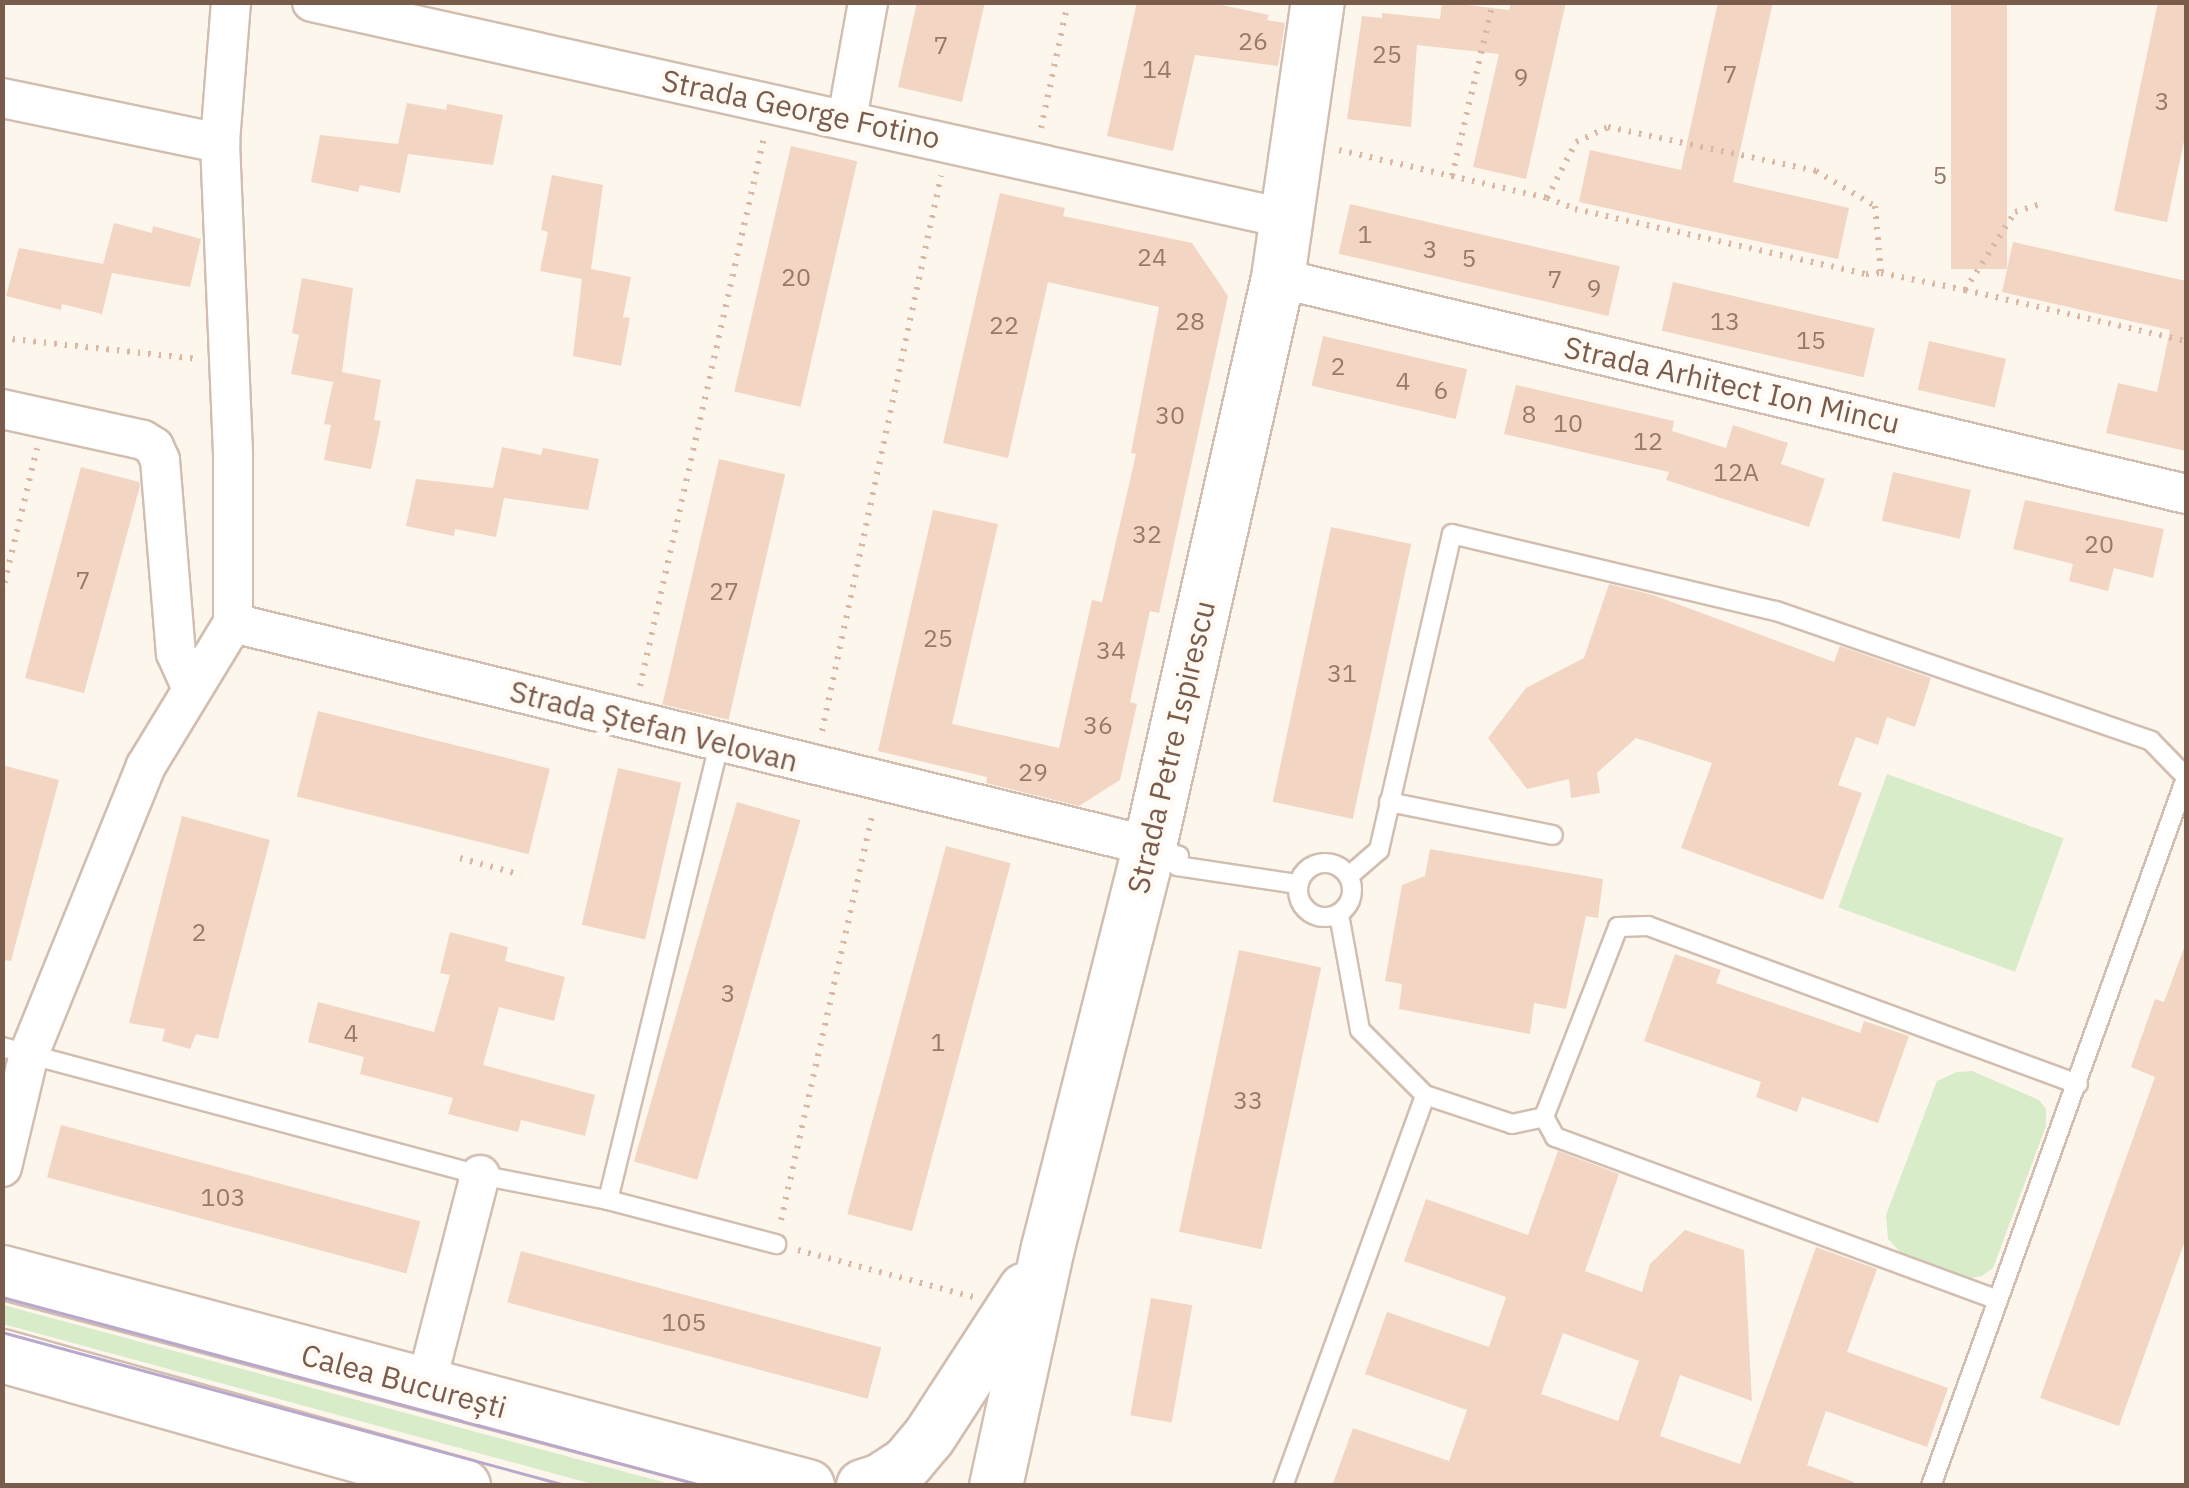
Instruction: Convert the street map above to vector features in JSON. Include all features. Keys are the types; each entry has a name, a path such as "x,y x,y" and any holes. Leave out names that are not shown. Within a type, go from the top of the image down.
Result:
{"main road":[{"name":"Strada Petre Ispirescu","path":"996,1486 1048,1248 1150,846 1278,278 1318,2"},
{"path":"863,1486 907,1463 930,1438 1048,1248"},
{"name":"Calea București","path":"2,1272 425,1388 808,1486"},
{"path":"2,1356 432,1481"}],"street":[{"path":"2,1167 16,1050 146,766 233,623 229,362 220,143 231,2"},
{"name":"Strada George Fotino","path":"312,2 1288,219"},
{"path":"847,119 868,2"},
{"path":"2,98 220,143"},
{"name":"Strada Arhitect Ion Mincu","path":"1278,278 2186,494"},
{"path":"2,409 154,446 160,460 176,653 191,687"},
{"name":"Strada Ștefan Velovan","path":"233,623 1150,846"},
{"path":"425,1388 480,1176"}],"lane":[{"path":"1348,876 1379,850 1452,534 1776,610 2152,741 2186,778 1931,1486"},
{"path":"608,1200 720,741"},
{"path":"1389,802 1553,835"},
{"path":"1150,846 1179,856 1177,866 1298,884"},
{"path":"1321,862 1342,868 1348,876 1352,897 1340,914 1329,918 1308,912 1301,905 1298,884 1302,874 1321,862"},
{"path":"1340,914 1360,1030 1425,1095 1512,1124 1544,1117"},
{"path":"1544,1117 1618,927 1648,926 2078,1084"},
{"path":"16,1050 480,1176 608,1200 776,1244"},
{"path":"1284,1486 1425,1095"},
{"path":"1544,1117 1555,1137 1997,1300"}],"path":[{"path":"1035,160 1068,2"},
{"path":"1452,176 1493,2"},
{"path":"632,720 772,102"},
{"path":"1547,198 1576,142 1608,127 1816,171 1876,206 1882,273"},
{"path":"1299,140 1547,198 1575,209 1866,274 1882,273 1965,290 2186,341"},
{"path":"815,765 948,141"},
{"path":"1965,290 2016,212 2038,205"},
{"path":"2,338 229,362"},
{"path":"2,593 44,417"},
{"path":"880,780 776,1244 1014,1308"},
{"path":"460,858 521,875"}],"green space":[{"path":"1887,774 2064,838 2015,972 1838,907"},
{"path":"1972,1071 2039,1100 2046,1109 2046,1126 1993,1268 1982,1276 1965,1279 1902,1254 1888,1239 1886,1215 1937,1081 1957,1072"},
{"path":"2,1305 674,1485 596,1485 3,1324"}],"building":[{"path":"917,2 985,2 962,102 898,87"},
{"path":"1137,2 1207,2 1269,15 1267,20 1285,23 1278,66 1195,55 1173,151 1107,136"},
{"path":"1442,2 1509,10 1511,2 1566,2 1526,179 1473,167 1499,54 1417,45 1411,127 1347,119 1362,16 1382,18 1382,13 1440,19"},
{"path":"1718,2 1773,2 1733,182 1849,208 1838,259 1579,202 1590,150 1681,170"},
{"path":"1951,2 2007,2 2007,269 1951,269"},
{"path":"2158,2 2186,2 2186,132 2167,222 2114,211"},
{"path":"407,103 446,110 447,104 503,115 493,165 408,154 400,193 360,185 358,192 311,182 320,135 398,144"},
{"path":"791,146 857,161 801,407 734,392"},
{"path":"552,175 603,185 591,269 631,277 623,317 630,318 621,366 573,356 582,279 540,271 548,232 541,230"},
{"path":"1000,193 1065,208 1063,216 1192,243 1228,296 1159,613 1150,611 1130,702 1137,704 1120,780 1079,806 986,783 987,777 878,751 933,510 998,524 952,724 1059,748 1092,600 1102,602 1136,454 1131,453 1159,307 1048,282 1008,458 943,443"},
{"path":"1350,204 1620,266 1608,316 1339,254"},
{"path":"114,223 152,233 153,226 201,239 190,287 112,273 102,314 62,304 61,310 6,296 19,248 103,264"},
{"path":"2013,242 2186,281 2186,451 2106,433 2118,383 2157,392 2170,330 2002,292"},
{"path":"302,278 353,288 342,372 381,380 374,420 381,421 371,469 324,460 331,425 324,424 333,382 291,374 299,335 292,333"},
{"path":"1673,282 1875,329 1863,377 1662,331"},
{"path":"1323,336 1467,369 1456,419 1312,386"},
{"path":"1929,341 2006,359 1995,407 1918,390"},
{"path":"1516,385 1674,421 1672,431 1726,448 1733,425 1788,443 1781,464 1825,479 1809,527 1666,480 1669,472 1504,434"},
{"path":"502,447 541,455 543,448 599,459 588,510 504,498 496,537 455,529 454,536 406,526 416,479 493,488"},
{"path":"719,459 785,474 729,720 662,705"},
{"path":"81,467 139,482 140,486 84,693 25,678"},
{"path":"1893,472 1971,490 1960,539 1882,521"},
{"path":"2025,500 2164,529 2153,578 2114,568 2108,591 2069,581 2073,564 2013,549"},
{"path":"1331,527 1411,544 1353,819 1273,802"},
{"path":"1609,584 1653,595 1834,662 1840,646 1931,678 1915,727 1887,717 1878,745 1856,737 1838,785 1862,793 1823,900 1681,848 1712,763 1636,738 1597,773 1600,793 1571,798 1569,779 1527,789 1488,738 1526,688 1584,658"},
{"path":"318,711 550,769 529,854 297,796"},
{"path":"2,765 59,780 11,961 2,960"},
{"path":"618,768 681,783 645,939 582,925"},
{"path":"737,802 800,820 697,1180 634,1162"},
{"path":"182,816 270,840 218,1039 196,1034 190,1049 162,1041 165,1029 129,1023"},
{"path":"946,846 1011,863 912,1231 847,1214"},
{"path":"1430,849 1603,879 1598,918 1586,916 1566,1009 1534,1003 1530,1034 1399,1009 1402,984 1385,981 1402,885 1425,876"},
{"path":"450,932 508,947 505,961 565,977 554,1021 499,1007 483,1065 595,1095 585,1136 521,1120 518,1132 448,1114 453,1098 360,1074 364,1057 308,1042 318,1002 434,1032 450,975 440,973"},
{"path":"2184,948 2186,1238 2119,1426 2040,1398 2155,1077 2131,1067 2155,999 2164,1002"},
{"path":"1239,950 1321,967 1261,1249 1179,1232"},
{"path":"1675,954 1721,970 1716,983 1860,1033 1864,1021 1909,1036 1878,1123 1802,1097 1797,1112 1756,1097 1761,1082 1644,1041"},
{"path":"61,1125 420,1221 406,1273 47,1177"},
{"path":"1558,1151 1619,1174 1585,1271 1642,1292 1650,1264 1685,1230 1744,1250 1752,1401 1680,1375 1660,1436 1740,1464 1816,1247 1877,1269 1847,1352 1948,1388 1927,1447 1826,1411 1807,1465 1854,1482 1853,1486 1332,1486 1353,1428 1449,1461 1467,1410 1365,1374 1387,1312 1489,1347 1506,1297 1404,1261 1426,1199 1528,1235","holes":["1563,1333 1639,1361 1618,1421 1541,1394"]},
{"path":"521,1251 881,1348 868,1399 507,1302"},
{"path":"1151,1298 1192,1305 1172,1422 1130,1415"}],"tram line":[{"path":"2,1297 705,1486"},
{"path":"2,1332 569,1486"}]}
